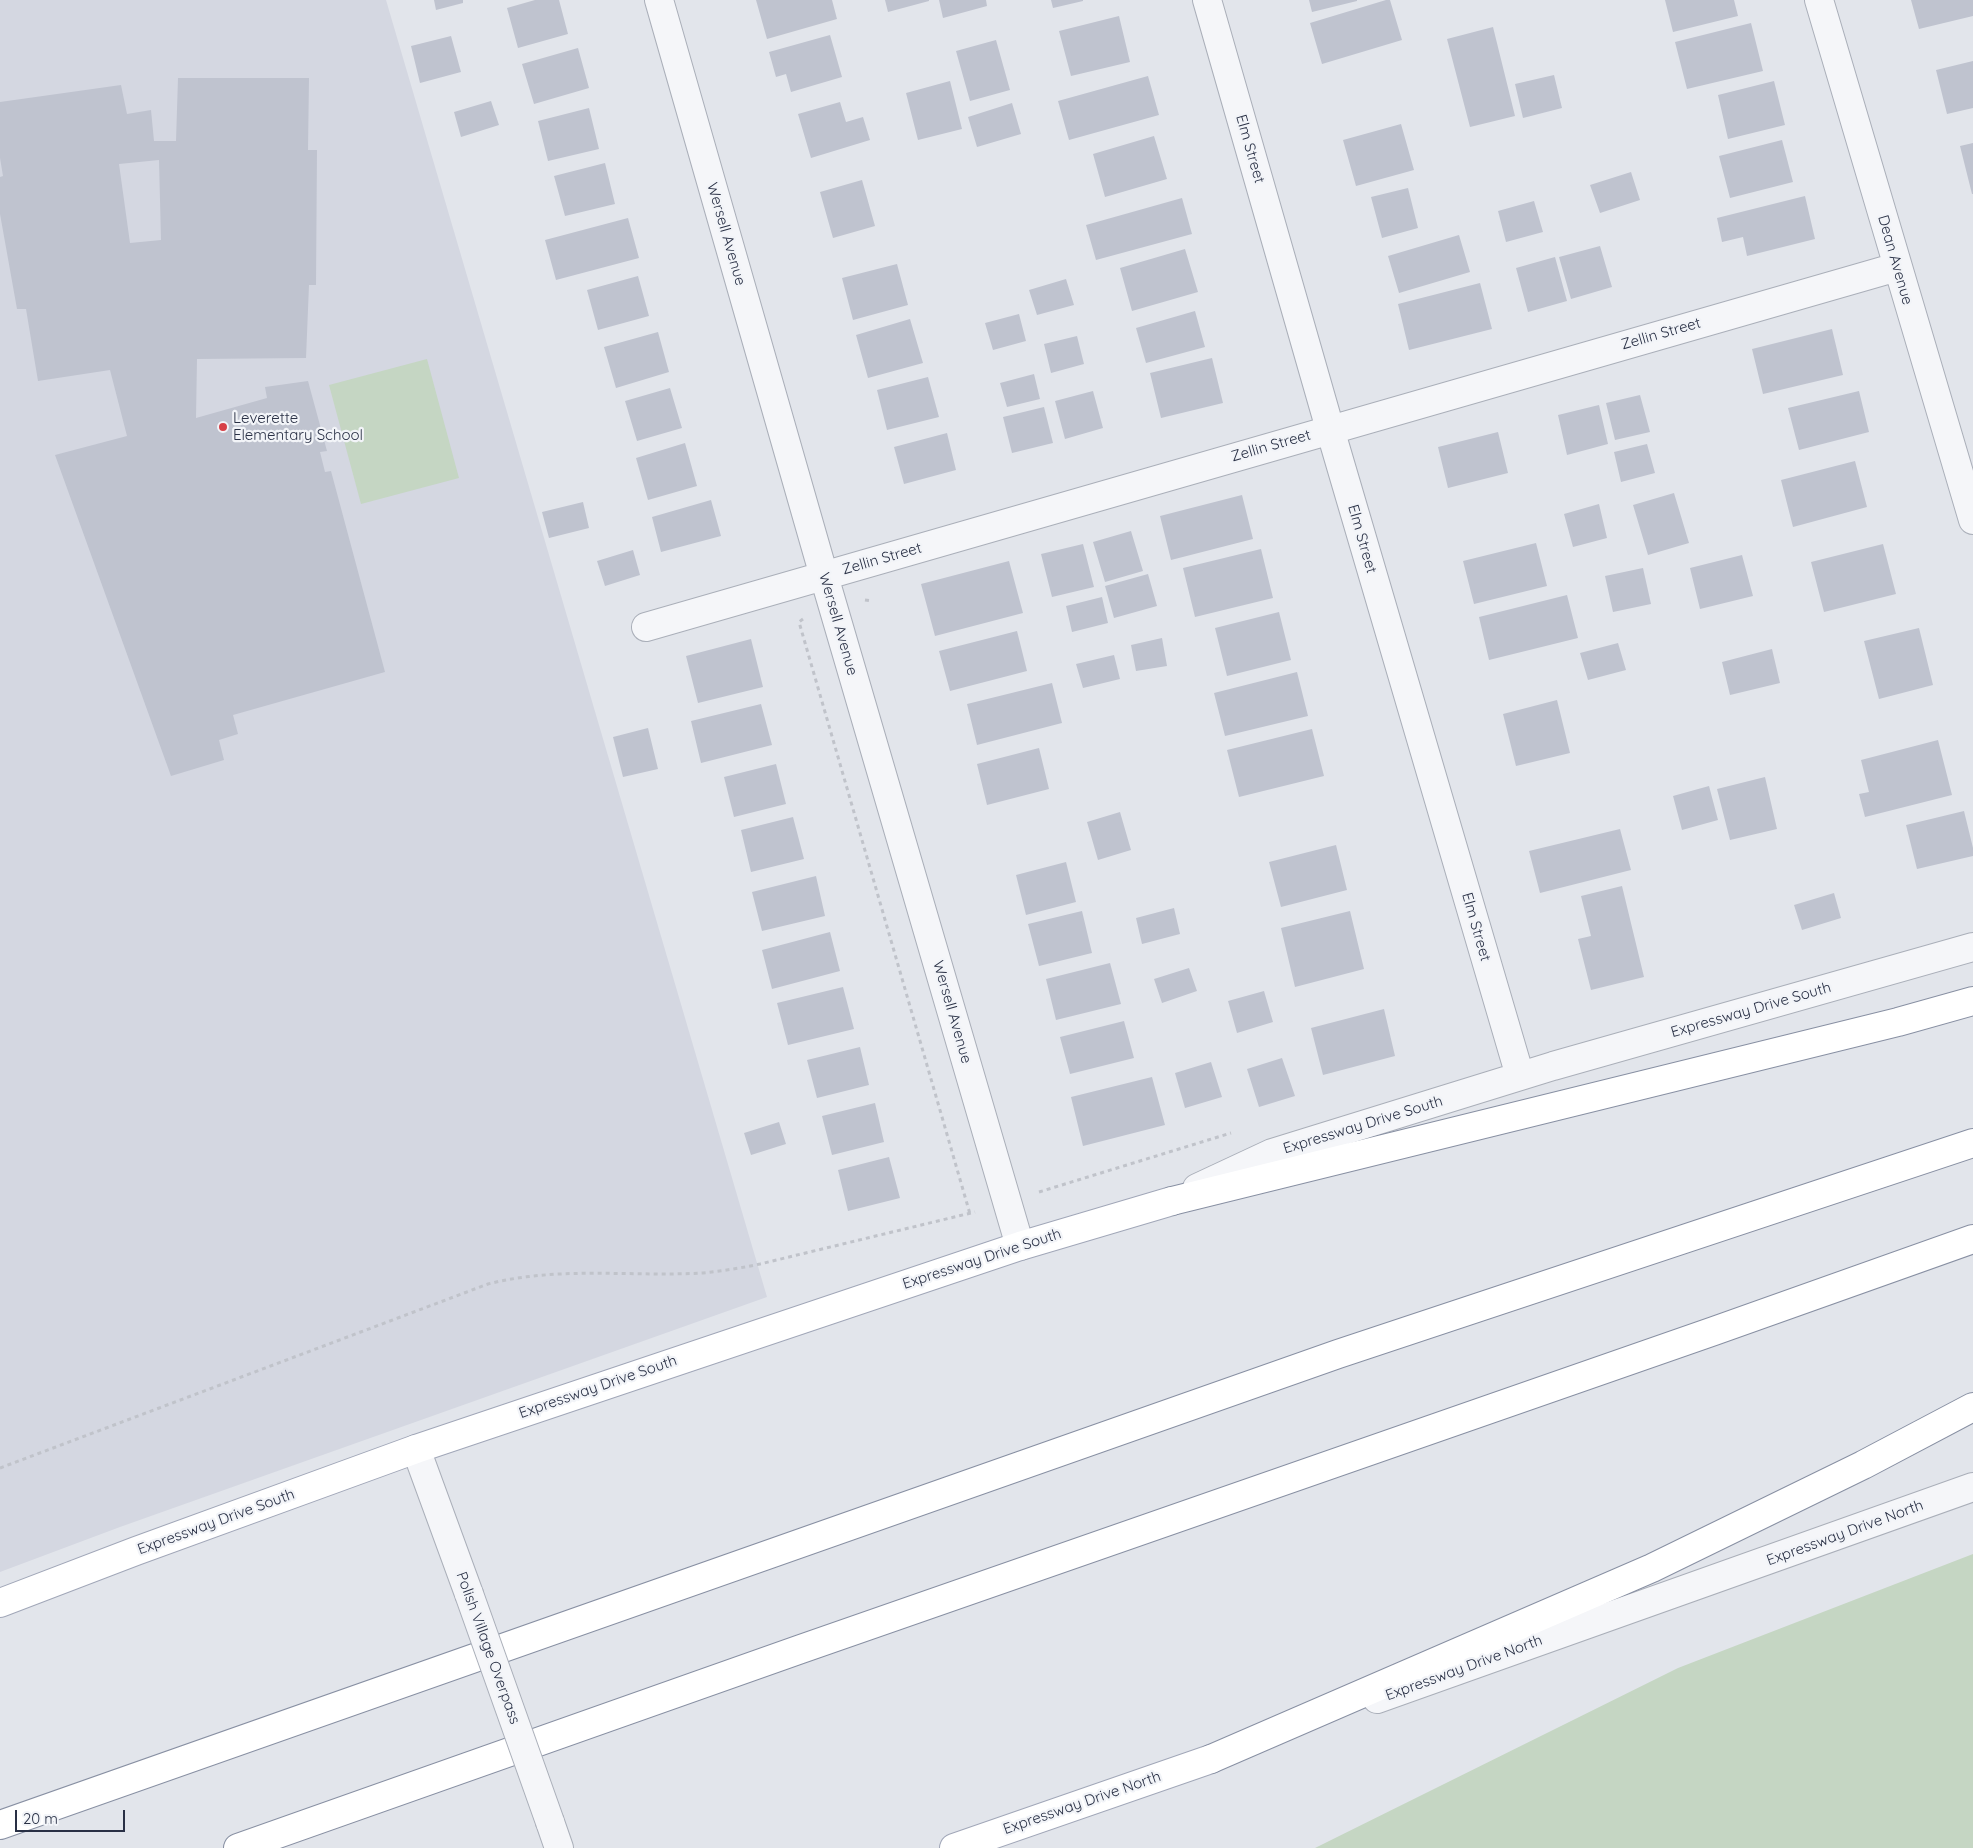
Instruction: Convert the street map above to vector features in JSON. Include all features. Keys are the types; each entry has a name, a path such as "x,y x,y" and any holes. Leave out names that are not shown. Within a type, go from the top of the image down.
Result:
{"main road":[{"path":"1172,1201 1898,1022 1973,1001"},
{"path":"0,1825 1338,1354 1973,1143"},
{"name":"Expressway Drive South","path":"0,1603 136,1551 416,1449 1020,1246 1172,1201"},
{"path":"238,1848 801,1649 1714,1331 1973,1238"},
{"path":"1211,1759 1652,1568 1863,1465 1973,1407"},
{"name":"Expressway Drive North","path":"954,1848 1211,1759"}],"street":[{"name":"Wersell Avenue","path":"659,0 824,576 1020,1246"},
{"name":"Elm Street","path":"1207,0 1330,429 1520,1076"},
{"name":"Dean Avenue","path":"1819,0 1973,520"},
{"name":"Zellin Street","path":"646,627 1897,267"},
{"name":"Expressway Drive South","path":"1172,1201 1272,1153 1520,1076 1973,947"},
{"name":"Polish Village Overpass","path":"416,1449 559,1848"},
{"name":"Expressway Drive North","path":"1211,1759 1973,1487"}],"shaded area":[{"path":"0,0 386,0 767,1297 120,1527 0,1572"}],"green space":[{"path":"427,359 459,478 361,504 329,385"},
{"path":"1973,1554 1973,1848 1315,1848 1678,1668"}],"building":[{"path":"434,0 463,0 463,3 436,10"},
{"path":"535,0 559,0 568,34 518,48 507,8"},
{"path":"756,0 832,0 837,19 767,39"},
{"path":"885,0 929,0 929,1 888,12"},
{"path":"939,0 986,0 987,6 943,18"},
{"path":"1051,0 1083,0 1083,1 1053,8"},
{"path":"1309,0 1357,0 1357,1 1312,12"},
{"path":"1390,0 1402,40 1322,64 1310,23"},
{"path":"1665,0 1734,0 1738,16 1673,32"},
{"path":"1911,0 1973,0 1973,16 1919,29"},
{"path":"1119,16 1130,62 1071,76 1059,31"},
{"path":"1751,23 1763,71 1687,89 1675,42"},
{"path":"1493,27 1515,116 1470,127 1447,39"},
{"path":"830,35 842,77 791,92 786,74 776,77 769,52"},
{"path":"451,36 461,72 420,83 411,46"},
{"path":"996,40 1010,90 970,101 956,51"},
{"path":"578,48 589,88 534,104 522,64"},
{"path":"1973,61 1973,108 1947,114 1936,70"},
{"path":"1554,75 1562,108 1523,118 1515,84"},
{"path":"1148,76 1159,115 1069,140 1058,101"},
{"name":"Leverette Elementary School","path":"178,78 309,78 308,150 317,150 316,285 309,285 306,358 197,359 196,418 267,398 265,387 308,381 327,451 320,452 325,472 331,471 385,672 233,715 238,734 219,740 224,760 171,776 55,455 127,436 110,370 38,381 26,309 17,309 0,214 0,177 3,176 0,158 0,102 121,85 127,114 151,110 154,141 176,141","holes":["159,160 161,240 130,243 119,164"]},
{"path":"950,81 962,129 918,140 906,93"},
{"path":"1774,81 1785,125 1728,139 1718,95"},
{"path":"491,101 499,125 461,137 454,112"},
{"path":"840,102 846,122 863,117 870,140 811,158 798,114"},
{"path":"1012,103 1021,134 977,147 968,117"},
{"path":"589,108 599,149 548,161 538,121"},
{"path":"1401,124 1414,170 1356,186 1343,140"},
{"path":"1154,136 1167,179 1105,197 1093,154"},
{"path":"1782,140 1793,182 1730,198 1719,156"},
{"path":"1973,143 1973,194 1972,194 1960,146"},
{"path":"605,163 615,204 565,216 554,176"},
{"path":"1631,172 1640,200 1600,213 1590,185"},
{"path":"862,180 875,226 833,238 820,192"},
{"path":"1408,188 1418,228 1382,238 1371,197"},
{"path":"1805,196 1815,239 1747,256 1743,237 1722,242 1717,218"},
{"path":"1182,198 1192,234 1096,260 1086,225"},
{"path":"1534,201 1543,232 1506,242 1498,211"},
{"path":"628,218 639,258 556,280 545,240"},
{"path":"1459,235 1470,272 1399,293 1388,256"},
{"path":"1600,246 1612,287 1571,299 1559,257"},
{"path":"1185,249 1198,292 1132,311 1120,268"},
{"path":"1555,257 1567,301 1528,312 1516,268"},
{"path":"897,264 908,305 853,320 842,278"},
{"path":"638,276 649,316 598,330 587,290"},
{"path":"1066,279 1074,305 1037,315 1029,290"},
{"path":"1480,283 1492,329 1409,350 1398,304"},
{"path":"1195,311 1205,347 1146,363 1136,328"},
{"path":"1019,314 1026,341 993,350 985,323"},
{"path":"910,319 923,363 868,378 856,335"},
{"path":"1832,329 1843,375 1763,394 1752,349"},
{"path":"658,332 669,372 616,388 604,347"},
{"path":"1077,336 1084,364 1051,373 1044,344"},
{"path":"1212,358 1223,403 1161,418 1150,373"},
{"path":"1034,374 1040,399 1007,407 1000,383"},
{"path":"928,377 939,417 887,430 877,390"},
{"path":"670,388 682,428 637,441 625,401"},
{"path":"1093,391 1103,428 1065,439 1055,401"},
{"path":"1859,391 1869,432 1799,450 1788,408"},
{"path":"1640,395 1650,432 1615,440 1606,403"},
{"path":"1599,405 1608,444 1567,455 1558,415"},
{"path":"1044,407 1053,443 1012,453 1003,417"},
{"path":"1498,432 1508,473 1448,488 1438,447"},
{"path":"947,433 956,470 904,484 894,447"},
{"path":"685,443 697,486 648,500 636,458"},
{"path":"1647,444 1655,473 1621,482 1614,452"},
{"path":"1855,461 1867,507 1793,527 1781,480"},
{"path":"1674,493 1689,543 1648,555 1633,505"},
{"path":"1242,495 1253,539 1171,560 1160,516"},
{"path":"711,500 721,536 661,552 652,517"},
{"path":"583,502 589,528 549,538 542,512"},
{"path":"1599,504 1607,538 1573,547 1564,514"},
{"path":"1131,531 1143,571 1105,582 1093,542"},
{"path":"1536,543 1547,586 1474,604 1463,561"},
{"path":"1083,544 1094,587 1052,597 1041,554"},
{"path":"1883,544 1896,594 1824,612 1811,562"},
{"path":"1261,549 1273,598 1195,617 1183,568"},
{"path":"633,550 640,575 605,586 597,561"},
{"path":"1742,555 1753,596 1700,609 1690,568"},
{"path":"1009,561 1023,613 935,636 921,584"},
{"path":"1643,568 1651,604 1613,612 1605,576"},
{"path":"1148,574 1157,606 1114,618 1105,586"},
{"path":"1567,595 1578,638 1489,660 1479,617"},
{"path":"1102,597 1108,623 1072,632 1066,606"},
{"path":"1279,612 1291,660 1227,676 1215,628"},
{"path":"1919,628 1933,685 1879,699 1864,641"},
{"path":"1017,631 1027,671 950,691 939,651"},
{"path":"1162,638 1167,666 1136,671 1131,645"},
{"path":"751,639 763,687 698,703 686,656"},
{"path":"1618,643 1626,670 1588,680 1580,653"},
{"path":"1772,649 1780,683 1730,695 1722,662"},
{"path":"1114,655 1120,679 1083,688 1076,664"},
{"path":"1297,672 1308,716 1225,736 1214,693"},
{"path":"1052,683 1062,723 977,745 967,704"},
{"path":"1557,700 1570,753 1516,766 1503,714"},
{"path":"761,704 772,745 701,763 691,721"},
{"path":"648,728 658,769 623,777 613,737"},
{"path":"1312,729 1324,776 1239,797 1227,750"},
{"path":"1938,740 1952,795 1865,817 1859,794 1869,792 1861,760"},
{"path":"1039,748 1049,789 987,805 977,764"},
{"path":"776,764 786,804 734,817 724,777"},
{"path":"1765,777 1777,829 1730,840 1717,789"},
{"path":"1709,786 1718,820 1682,830 1673,796"},
{"path":"1964,811 1973,848 1973,856 1917,869 1906,825"},
{"path":"1120,812 1131,850 1098,860 1087,822"},
{"path":"793,817 804,859 751,872 741,830"},
{"path":"1620,829 1631,870 1540,893 1529,851"},
{"path":"1336,845 1347,890 1281,907 1269,862"},
{"path":"1066,862 1076,902 1026,915 1016,875"},
{"path":"816,876 825,916 762,931 752,892"},
{"path":"1622,886 1644,977 1591,990 1578,939 1591,936 1581,896"},
{"path":"1834,893 1841,918 1802,930 1794,905"},
{"path":"1174,908 1180,934 1142,944 1136,918"},
{"path":"1082,911 1092,953 1039,966 1028,924"},
{"path":"1350,911 1364,969 1295,987 1281,928"},
{"path":"830,932 840,971 772,989 762,950"},
{"path":"1110,963 1121,1004 1056,1020 1046,979"},
{"path":"1189,968 1197,991 1162,1003 1154,979"},
{"path":"843,987 854,1029 788,1045 777,1003"},
{"path":"1264,991 1273,1022 1237,1033 1228,1001"},
{"path":"1384,1009 1395,1056 1323,1075 1311,1028"},
{"path":"1124,1021 1134,1058 1070,1074 1060,1037"},
{"path":"860,1047 869,1085 817,1098 807,1060"},
{"path":"1282,1058 1295,1096 1259,1107 1247,1069"},
{"path":"1211,1062 1222,1097 1185,1108 1175,1073"},
{"path":"1152,1077 1165,1125 1083,1146 1071,1097"},
{"path":"875,1103 884,1142 832,1155 822,1116"},
{"path":"779,1122 786,1144 751,1155 744,1133"},
{"path":"889,1157 900,1198 848,1211 838,1170"}],"place":[{"name":"Leverette Elementary School","path":"223,427"}]}
